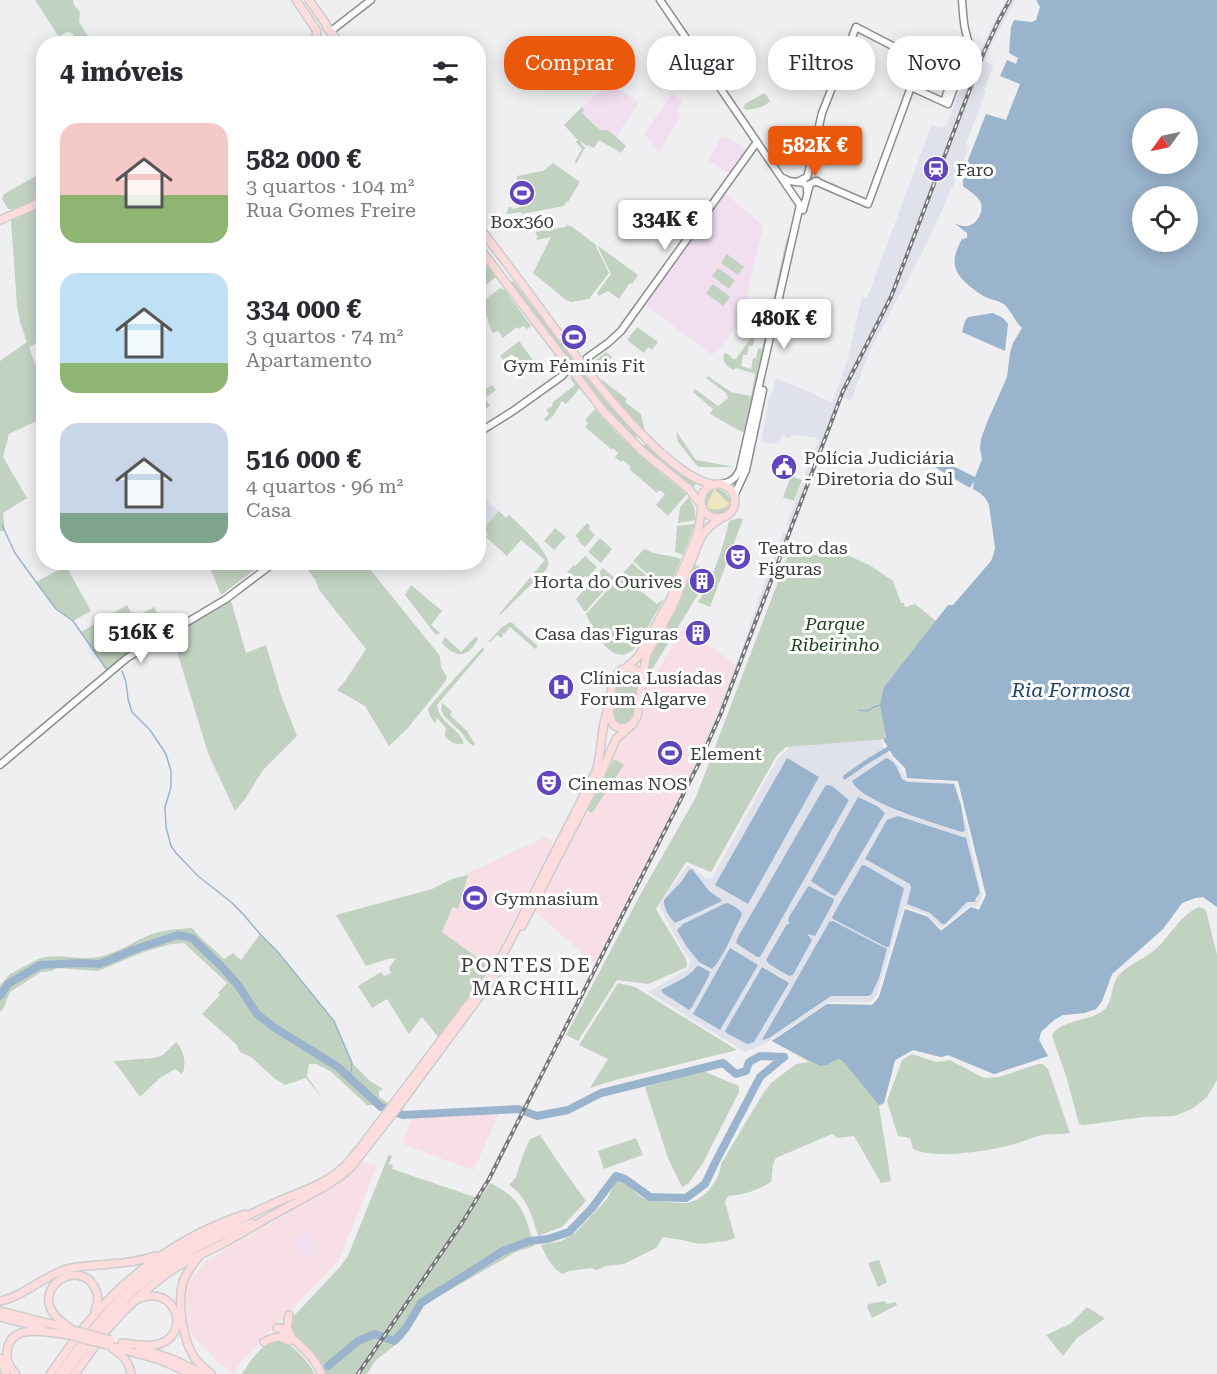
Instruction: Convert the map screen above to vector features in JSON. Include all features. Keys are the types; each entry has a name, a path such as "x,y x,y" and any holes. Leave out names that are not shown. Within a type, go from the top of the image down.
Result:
{"main road":[{"path":"296,0 317,31 316,36"},
{"path":"309,0 334,36"},
{"path":"317,31 321,28 330,31"},
{"path":"330,31 331,36"},
{"path":"3,218 36,204"},
{"path":"396,1105 497,973 596,783 616,739 633,724 637,717 646,656 669,613 701,537 709,527 730,514 735,503 734,496 728,488 699,481 670,460 635,428 602,391 486,237"},
{"path":"486,250 504,272 507,267 505,262"},
{"path":"486,255 604,412 643,452 689,489 706,514 721,518"},
{"path":"508,285 508,280 514,279 536,308 546,316"},
{"path":"604,412 609,413 636,440 639,440 640,436 635,428"},
{"path":"643,452 640,445 645,442 662,457 670,460"},
{"path":"627,668 639,656 672,596 698,532 701,499 705,490 717,484"},
{"path":"75,1374 92,1348 129,1305 166,1274 324,1188 342,1175 361,1156 494,970 509,944 596,771 615,676 621,669 627,668 636,670 643,676"},
{"path":"610,704 610,717 614,723 622,728 633,724"},
{"path":"59,1374 92,1328 142,1278 178,1252 270,1205 320,1183 339,1171 388,1116"},
{"path":"0,1301 14,1298 67,1269 144,1260 161,1254 209,1228 270,1205"},
{"path":"66,1374 98,1330 138,1287 182,1256 232,1231 271,1216"},
{"path":"48,1374 85,1327 124,1284 161,1254"},
{"path":"200,1256 192,1264 183,1282 181,1300 186,1339 190,1349 195,1359 211,1374"},
{"path":"71,1332 56,1316 50,1307 49,1300 50,1291 55,1284 67,1276 76,1275 86,1278 95,1287 98,1298 97,1307 85,1327"},
{"path":"122,1343 153,1346 159,1344 172,1335 177,1323 175,1310 170,1303 157,1296 144,1297 129,1305"},
{"path":"0,1311 160,1360 192,1374"},
{"path":"289,1315 287,1328 290,1339"},
{"path":"0,1317 122,1343 172,1359 204,1374"},
{"path":"16,1374 7,1360 7,1354 8,1347 20,1333 32,1330 71,1332"},
{"path":"264,1342 275,1337 290,1339 313,1359 319,1374"},
{"path":"107,1345 127,1360 131,1374"},
{"path":"82,1374 83,1365 92,1348"},
{"path":"0,1358 6,1374"}],"street":[{"path":"330,31 370,0"},
{"path":"660,0 800,205 741,468 737,477 726,483 717,484"},
{"path":"962,0 967,36"},
{"path":"792,193 792,186 807,177 826,100 856,27 887,43"},
{"path":"808,174 813,180 868,204 911,87 946,103"},
{"path":"946,103 949,90"},
{"path":"946,103 954,90"},
{"path":"578,359 587,358 621,331 757,142"},
{"path":"751,152 756,147 763,150"},
{"path":"781,176 789,181 806,184 807,192"},
{"path":"734,496 746,470 807,192 810,184 817,181"},
{"path":"792,193 800,197 807,192"},
{"path":"584,367 587,358"},
{"path":"486,428 562,376 568,366"},
{"path":"562,376 574,373"},
{"path":"0,765 126,658 226,599 264,570"}],"shaded area":[{"path":"1007,0 1016,0 992,43 985,61 993,66 966,144 969,147 957,177 925,247 871,349 851,400 842,397 792,529 786,526 819,438 791,435 790,438 782,435 777,444 761,442 770,394 772,394 776,378 832,403 847,362 862,297 867,298 932,125 941,128 947,125 960,90 982,90 982,47"},
{"path":"601,90 620,90 639,102 616,137 608,131 600,130 582,112 582,107 598,91"},
{"path":"672,93 683,101 677,111 681,114 660,152 644,134"},
{"path":"722,136 747,150 730,174 708,160"},
{"path":"725,193 762,225 762,232 741,319 717,352 711,354 645,305"},
{"path":"486,500 499,511 486,526"},
{"path":"783,533 790,535 731,690 681,798 680,795 716,716 745,641"},
{"path":"684,626 736,664 716,716 680,795 595,964 533,910 613,750 641,720 647,684 646,673 653,675 656,673"},
{"path":"876,727 884,748 907,780 955,783 982,897 976,907 970,905 941,928 928,915 904,906 876,996 871,1002 829,1002 765,1044 745,1052 648,992 688,969 691,961 660,907 662,900 688,865 706,878 712,878 774,765 793,744"},
{"path":"543,838 551,840 553,845 490,967 442,933 454,907 458,908 468,873"},
{"path":"499,1113 474,1170 402,1143 412,1118"},
{"path":"361,1162 377,1164 338,1261 243,1360 233,1374 217,1361 189,1330 185,1288 206,1261 329,1189 349,1175"},
{"path":"312,1232 319,1253 303,1259 295,1238"}],"green space":[{"path":"35,0 73,0 80,12 79,22 88,36 74,36 72,33 66,32 58,36"},
{"path":"764,93 770,101 768,103 747,110 743,108 745,104"},
{"path":"582,107 584,110 582,113 600,130 608,130 626,146 621,153 599,140 594,148 579,140 585,148 576,164 575,161 582,149 576,142 578,140 564,125"},
{"path":"553,163 580,182 568,202 564,206 521,214 521,212 506,214 509,207 512,209 521,207 515,188 518,186 517,176 543,171"},
{"path":"36,176 36,199 14,210 8,209 2,199 4,194"},
{"path":"36,208 36,344 29,347 36,366 36,421 9,434 3,457 27,498 3,513 5,531 0,531 0,361 27,342 17,306 11,220"},
{"path":"567,225 595,244 609,273 589,299 571,302 566,300 533,273 551,237 537,240 535,232"},
{"path":"787,237 789,240 747,429 742,432 710,414 713,409 693,392 695,389 718,406 728,398 726,393 706,378 708,376 731,392 751,396 755,374 729,367 724,362 724,354 736,359 752,336 755,337 753,346 749,346 747,355 743,355 741,366 751,369 758,348 762,349"},
{"path":"597,245 638,275 619,299 608,291 599,296 597,293 611,274"},
{"path":"727,254 744,267 738,275 721,263"},
{"path":"486,265 496,277 486,285"},
{"path":"718,268 735,280 729,289 712,276"},
{"path":"513,281 536,311 542,315 604,397 638,435 637,438 606,407 602,406 511,285"},
{"path":"713,284 730,297 723,306 706,293"},
{"path":"500,288 505,290 531,326 527,329 523,326 519,329 517,327 503,338 498,331 493,333 486,315 486,299"},
{"path":"637,327 658,342 652,350 648,347 644,353 627,340"},
{"path":"519,341 533,360 523,368 512,354 503,360 500,356"},
{"path":"606,352 612,357 596,375 588,362 591,364"},
{"path":"572,377 580,388 566,404 562,401 553,416 546,422 544,419 549,414 546,409 552,407 553,402 575,385 570,378"},
{"path":"602,380 627,399 625,402 641,414 645,432 610,393 601,382"},
{"path":"492,385 496,390 486,397 486,389"},
{"path":"595,409 639,454 687,494 668,516 656,505 665,494 659,490 657,493 629,469 631,467 623,460 621,462 615,457 618,453 613,448 612,450 585,427 588,423 585,420"},
{"path":"676,431 696,460 735,467 698,467 678,442"},
{"path":"643,445 697,483 692,489 654,458"},
{"path":"791,476 802,480 794,501 783,497"},
{"path":"714,488 721,490 729,497 729,508 724,514 712,514 704,505 703,499 706,493"},
{"path":"689,497 694,507 696,520 678,523 680,507"},
{"path":"499,511 506,518 509,515 531,536 548,561 546,570 500,615 545,560 521,540 507,556 486,537 488,534 486,526"},
{"path":"743,519 710,607 698,602 717,563 729,521"},
{"path":"587,523 595,535 585,547 575,536"},
{"path":"695,524 683,555 675,552 677,526"},
{"path":"555,528 566,537 554,550 544,541"},
{"path":"600,538 612,549 601,563 588,552"},
{"name":"Parque Ribeirinho","path":"792,545 815,555 841,552 871,566 893,581 901,603 904,603 905,607 915,604 936,621 884,687 883,722 886,739 786,747 777,755 711,872 686,862 656,909 686,959 687,967 648,984 617,980 578,1041 566,1035 639,897 696,797"},
{"path":"645,549 681,559 668,591 633,561"},
{"path":"585,556 597,567 576,586 571,582 574,579 567,572"},
{"path":"632,563 648,577 638,589 657,604 664,599 636,647 628,653 620,654 612,652 599,639 586,614"},
{"path":"694,564 700,567 693,587 700,591 649,671 647,665 652,653 677,606"},
{"path":"603,568 615,578 584,611 576,599"},
{"path":"58,570 68,570 91,611 73,621 56,609 36,582"},
{"path":"211,570 254,570 221,595"},
{"path":"308,570 371,570 440,656 441,667 447,677 445,682 408,728 389,746 365,706 337,690 366,649 319,590 315,579"},
{"path":"411,585 442,611 431,625 440,633 437,635 405,595"},
{"path":"231,601 246,653 266,645 281,695 297,736 263,770 235,811 208,753 172,635"},
{"path":"127,605 134,618 154,607 166,629 137,646 107,670 81,632"},
{"path":"510,622 538,646 535,649 510,627 504,634 501,633 503,635 501,638 497,635 488,642"},
{"path":"476,636 478,639 474,645 462,654 452,652 442,643 445,637 461,652"},
{"path":"483,647 484,650 437,705 441,716 458,733 464,743 456,744 445,736 446,728 437,718 435,724 428,709"},
{"path":"629,670 635,672 640,682 635,715 629,724 621,725 614,719 613,713 618,679 620,674"},
{"path":"442,703 452,711 450,715 467,731 474,746 444,716 441,709"},
{"path":"1064,741 912,1047 1037,1027 1109,971 1199,880 1217,907 1203,897 1182,903 1163,929 1112,974 1102,1001 1096,1009 1063,1015 1041,1031 1039,1040 1048,1056 994,1074 948,1055 941,1057 913,1050 895,1060 884,1103 879,1106 891,1181 881,1183 854,1136 838,1138 832,1134 776,1158 771,1182 751,1192 728,1196 725,1202 735,1238 699,1244 663,1237 656,1248 624,1264 606,1266 597,1270 591,1268 569,1271 562,1274 555,1268 541,1245 561,1241 575,1233 607,1199 617,1179 625,1182 643,1198 652,1200 687,1203 697,1200 707,1192 717,1178 721,1164 771,1083 796,1064 809,1062 772,1041 827,1004 872,1005 879,997 905,909 928,917 941,931 971,907 979,910 986,895 958,781 907,778"},
{"path":"614,759 624,765 592,813 587,810"},
{"path":"468,875 458,909 453,907 442,932 490,967 439,1038 422,1017 409,1034 387,999 372,1008 358,986 381,972 384,976 391,973 389,968 396,958 366,966 336,915 432,889 452,879"},
{"path":"1199,907 1206,910 1217,955 1217,1080 1207,1097 1192,1109 1174,1116 1079,1124 1052,1036 1055,1031 1067,1024 1104,1010 1109,1003 1118,976 1156,949 1181,921"},
{"path":"192,928 224,959 233,953 241,960 260,934 277,951 334,1021 352,1063 370,1081 383,1089 379,1091 379,1097 390,1104 384,1111 375,1105 367,1105 330,1071 316,1064 309,1064 307,1076 322,1098 306,1078 285,1085 251,1057 240,1052 236,1044 202,1014 220,995 218,993 227,983 184,943 171,944 144,952 98,971 57,968 41,972 10,992 0,1012 0,985 10,974 38,959 53,956 98,957 151,934"},
{"path":"618,983 635,987 737,1050 590,1088 608,1059 579,1045"},
{"path":"176,1042 184,1057 182,1074 175,1069 160,1078 140,1097 114,1061 154,1058 163,1055"},
{"path":"912,1054 936,1062 950,1060 984,1078 999,1077 1043,1064 1048,1069 1070,1133 1042,1135 1014,1144 975,1152 934,1154 913,1149 910,1138 898,1136 887,1101 902,1060"},
{"path":"703,1071 739,1086 739,1092 703,1163 689,1183 682,1187 668,1158 645,1087"},
{"path":"540,1135 586,1201 562,1227 538,1236 524,1201 509,1185 516,1177 530,1139"},
{"path":"636,1138 643,1155 604,1169 598,1151"},
{"path":"391,1149 389,1155 392,1156 389,1164 393,1165 392,1169 475,1197 481,1197 490,1183 503,1190 522,1210 534,1246 516,1252 424,1305 403,1339 376,1360 367,1374 323,1374 315,1359 297,1341 290,1327 291,1319 348,1256"},
{"path":"879,1260 887,1282 878,1287 868,1263"},
{"path":"885,1301 887,1304 896,1302 897,1305 872,1318 868,1304"},
{"path":"1087,1307 1104,1318 1077,1338 1063,1356 1046,1335 1070,1324"},
{"path":"279,1340 300,1354 314,1374 242,1374 262,1348"}],"sand":[{"path":"714,489 730,504 718,509 706,508"}],"water":[{"name":"Ria Formosa","path":"1036,0 1217,0 1217,907 1203,897 1182,903 1163,929 1112,974 1102,1001 1096,1009 1063,1015 1041,1032 1039,1040 1048,1056 994,1074 948,1055 941,1057 913,1050 895,1060 884,1103 879,1105 842,1060 838,1059 820,1066 772,1041 827,1004 872,1005 879,997 905,909 928,917 941,931 971,907 979,910 986,895 958,781 907,778 905,768 893,756 884,741 886,738 880,705 884,687 948,605 953,605 991,561 995,548 989,505 983,495 973,489 974,481 970,488 933,466 937,458 975,477 982,459 981,439 1007,377 1013,343 1022,328 1005,305 980,294 960,277 955,260 958,247 962,239 967,238 967,233 954,223 968,226 977,220 981,213 980,200 963,186 963,173 986,114 1006,120 1020,84 1000,76 1007,60 1016,64 1018,58 1009,53 1011,27 1014,20 1032,22 1036,20 1040,7"},
{"path":"993,313 1003,318 1008,324 1005,351 962,332 968,317"},
{"path":"787,758 819,777 748,904 715,885"},
{"path":"886,758 894,764 902,779 907,782 954,784 961,805 965,831 962,832 902,812 869,797 858,789 852,781"},
{"path":"827,785 832,786 849,800 760,957 757,957 736,943 738,937"},
{"path":"858,797 877,806 885,813 835,896 811,881"},
{"path":"898,816 966,838 980,893 975,902 967,902 945,924 930,913 907,904 910,884 865,859 887,820"},
{"path":"862,865 904,888 889,947 832,917"},
{"path":"692,869 709,891 722,900 675,923 667,912 664,900"},
{"path":"809,886 834,899 815,936 807,934 812,940 793,975 789,976 766,960 787,924 790,924 789,917"},
{"path":"726,903 731,904 742,913 724,951 712,969 699,962 677,930 683,924"},
{"path":"833,921 887,949 879,978 871,995 831,996 769,1038 762,1040 829,922"},
{"path":"730,948 758,965 720,1030 693,1014"},
{"path":"697,966 710,972 689,1010 661,990 685,977"},
{"path":"762,967 789,983 754,1042 747,1044 725,1031"}],"waterway":[{"path":"2,525 15,553 56,609 73,621 107,670"},
{"path":"122,671 132,712 150,730 166,754 171,771 171,787 165,807 166,827 171,846 198,876 243,914 277,951 334,1021 352,1063 350,1079"},
{"path":"859,710 867,711 880,705"},
{"path":"845,777 888,749"},
{"path":"0,996 8,984 40,965 100,964 178,935 192,938 238,985 257,1014 275,1028 338,1067 381,1107 403,1115 518,1109 537,1116 568,1110 601,1093 723,1063 736,1074 746,1071 749,1062 760,1056 784,1057"},
{"path":"328,1366 358,1341 375,1334 394,1341 406,1328 421,1303 503,1251 529,1241 548,1239 569,1232 592,1208 616,1176 625,1179 650,1197 686,1198 705,1184 760,1077 784,1057"}],"railway":[{"path":"358,1374 462,1223 489,1179 700,761 721,713 843,391 891,297 984,52 1010,0"}],"place":[{"name":"Faro","path":"936,169"},
{"name":"Box360","path":"522,193"},
{"name":"Gym Féminis Fit","path":"574,337"},
{"name":"Polícia Judiciária - Diretoria do Sul","path":"784,467"},
{"name":"Teatro das Figuras","path":"738,557"},
{"name":"Horta do Ourives","path":"702,581"},
{"name":"Casa das Figuras","path":"698,633"},
{"name":"Clínica Lusíadas Forum Algarve","path":"561,687"},
{"name":"Element","path":"670,753"},
{"name":"Cinemas NOS","path":"549,783"},
{"name":"Gymnasium","path":"475,898"}],"district":[{"name":"PONTES DE MARCHIL","path":"526,976"}]}
